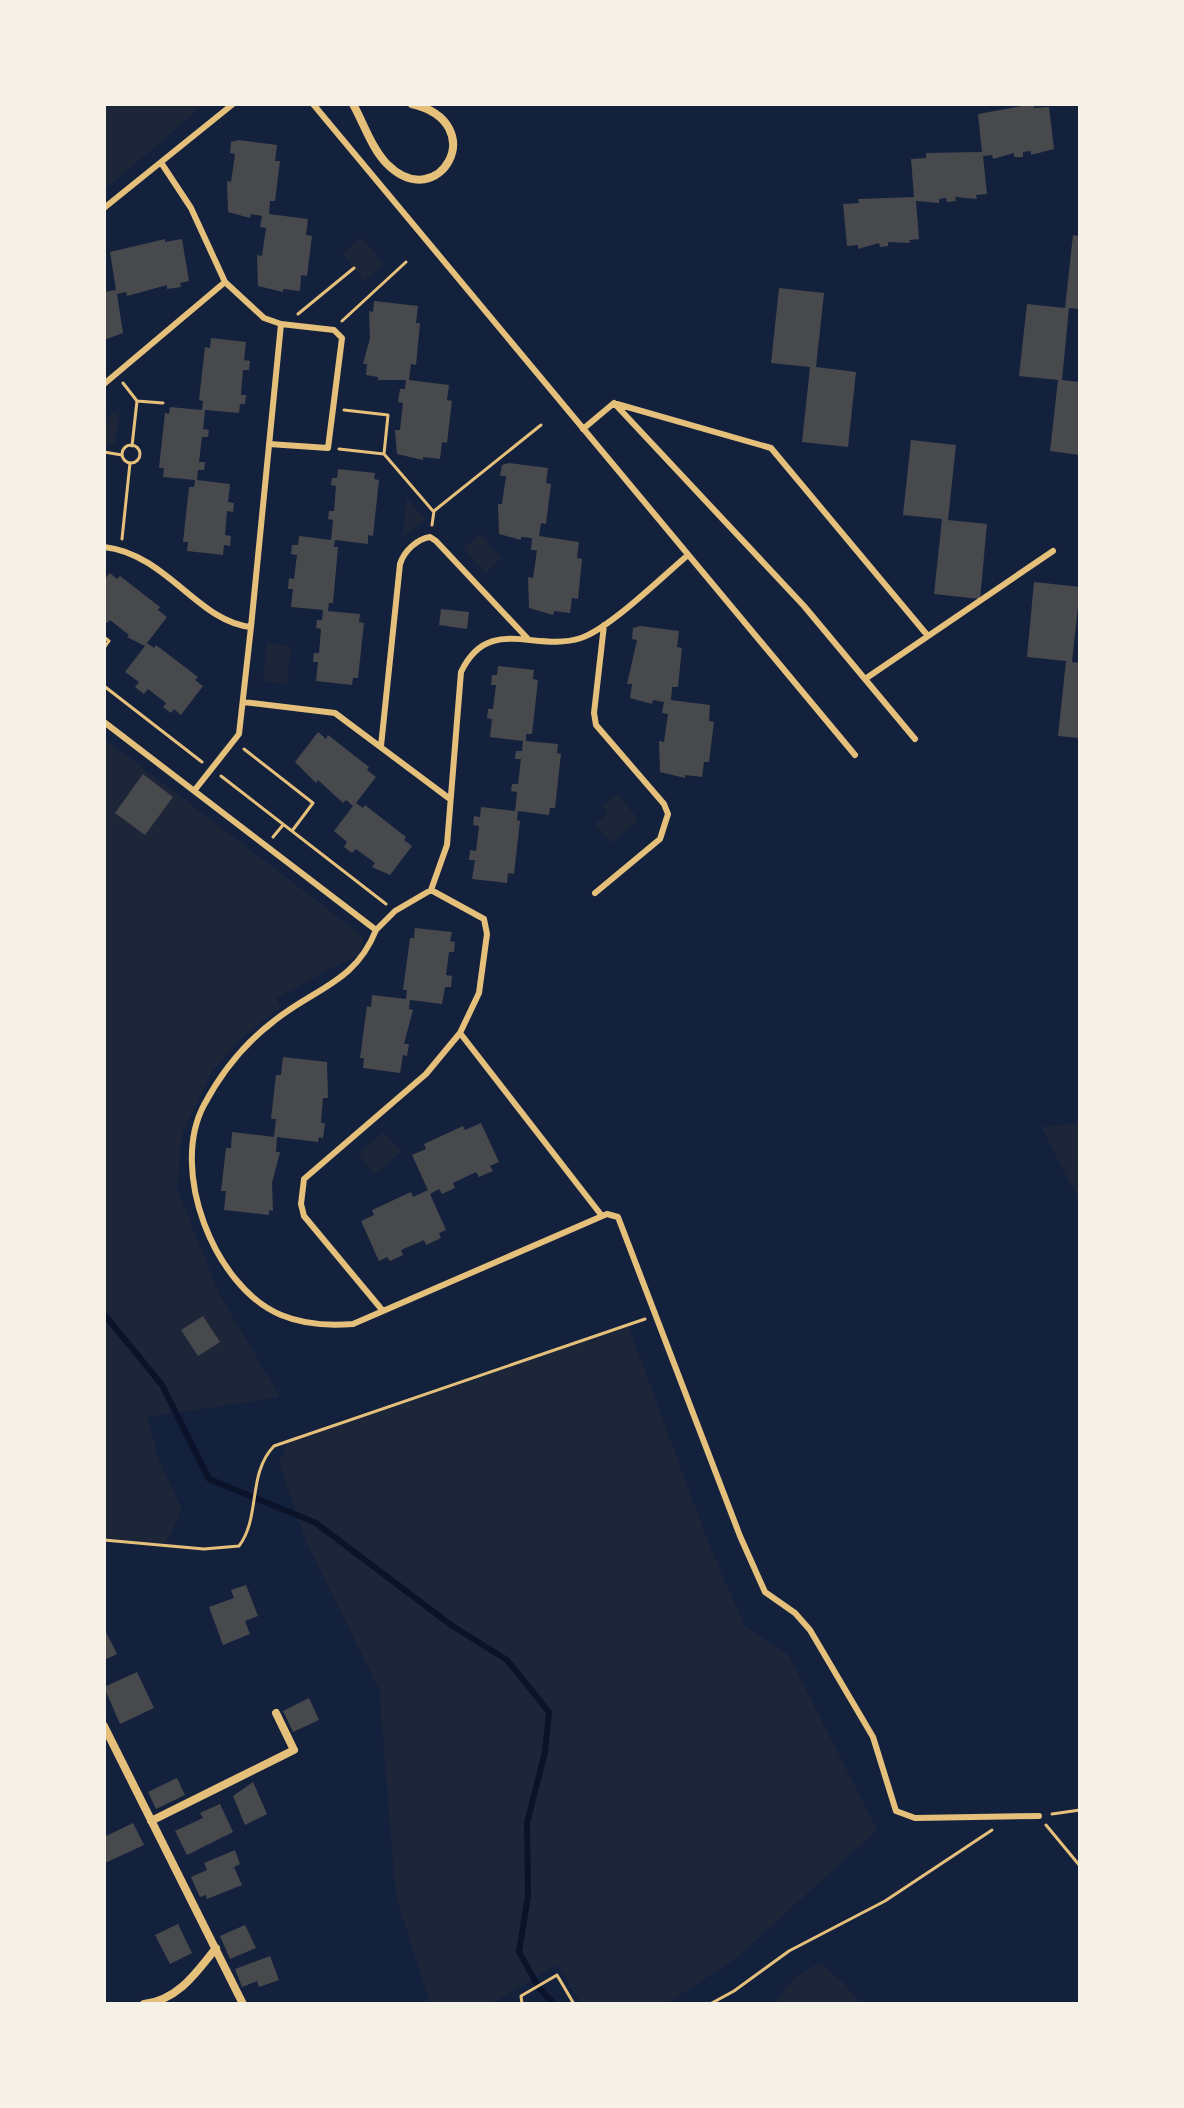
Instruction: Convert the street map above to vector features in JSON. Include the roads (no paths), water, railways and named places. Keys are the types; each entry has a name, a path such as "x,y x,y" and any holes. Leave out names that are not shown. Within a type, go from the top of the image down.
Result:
{"street":[{"path":"353,104 384,161 401,176 423,180 440,173 454,156 454,139 446,121 412,104"},
{"path":"151,1821 294,1750 276,1713"},
{"path":"104,1726 243,2004"},
{"path":"144,2004 156,2002 186,1986 216,1948"}],"lane":[{"path":"104,208 233,104"},
{"path":"313,104 855,755"},
{"path":"162,164 191,208 225,282 264,318 281,324 339,333 328,448 269,444"},
{"path":"104,384 225,282"},
{"path":"194,791 234,741 241,727 281,324"},
{"path":"583,429 614,403"},
{"path":"614,403 771,448 928,636"},
{"path":"614,403 804,606 915,739"},
{"path":"381,746 400,564 406,552 422,538 430,537 528,639"},
{"path":"104,547 139,555 231,625 251,627"},
{"path":"865,679 1053,551"},
{"path":"688,555 604,625 582,638 504,637 469,655 461,672 447,845 431,890 395,911 376,930 366,956 338,980 274,1021 234,1058 202,1107 192,1151 194,1193 210,1240 238,1284 280,1315 323,1326 353,1324 602,1216 613,1214 621,1222 740,1536 765,1592 795,1613 810,1630 873,1737 896,1811 915,1818 1039,1816"},
{"path":"595,893 660,839 668,814 664,804 596,725 594,713 604,625"},
{"path":"243,702 335,713 451,799"},
{"path":"104,722 376,930"},
{"path":"383,1311 304,1216 301,1204 304,1179 426,1074 460,1033 479,993 487,927 477,913 431,890"},
{"path":"460,1033 602,1216"}],"waterway":[{"path":"104,1314 162,1385 209,1479 316,1523 451,1625 507,1660 549,1712 545,1752 527,1823 528,1896 519,1952 539,1988 554,2004"}]}
